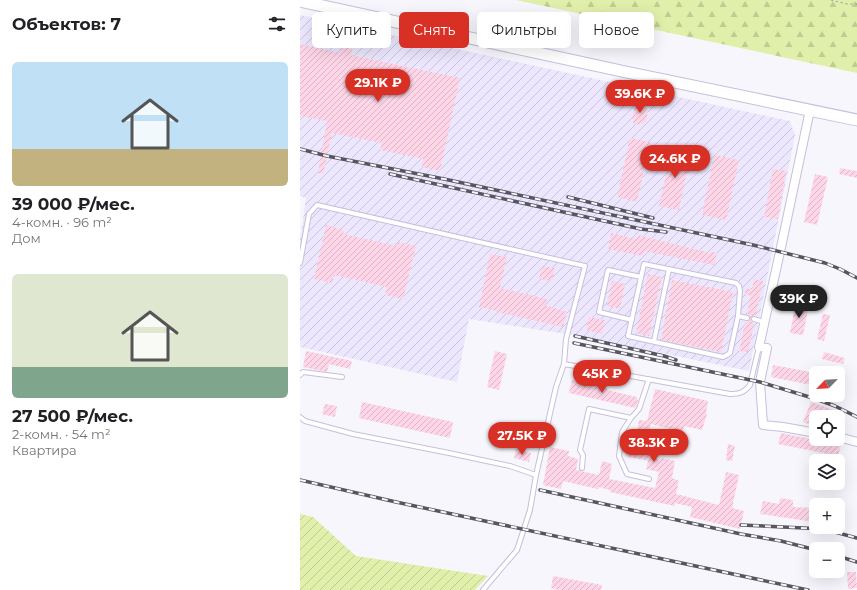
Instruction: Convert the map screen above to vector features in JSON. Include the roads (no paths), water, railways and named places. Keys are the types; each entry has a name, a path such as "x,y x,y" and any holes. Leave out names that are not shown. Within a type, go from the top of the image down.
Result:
{"main road":[{"path":"300,1 626,72 857,120"}],"street":[{"path":"809,432 763,425 760,382 767,348 758,347 810,110"},
{"path":"845,439 857,442"}],"lane":[{"path":"300,263 309,214 317,205 585,266 566,339 564,364 556,387 536,474 530,510 517,550 484,590"},
{"path":"644,264 669,269 736,284 739,286 738,316 730,353 727,356 628,336 644,264"},
{"path":"654,341 669,269"},
{"path":"632,320 599,312 608,270 641,277"},
{"path":"738,316 747,318"},
{"path":"754,319 764,322"},
{"path":"564,364 730,394 738,394 747,390 750,385 758,347"},
{"path":"300,375 303,372 342,376"},
{"path":"648,479 627,474 618,456 622,432 639,409 649,379"},
{"path":"582,468 583,455 580,450 589,409 631,418"},
{"path":"300,417 305,421 353,434 510,466 536,474"}],"railway":[{"path":"300,149 327,156 444,179 753,245 825,263 857,278"},
{"path":"390,174 641,229 666,232"},
{"path":"568,197 653,218"},
{"path":"575,336 676,360"},
{"path":"574,343 760,382 816,399 835,406 857,417"},
{"path":"300,480 808,590"},
{"path":"540,490 809,548"},
{"path":"741,525 824,529 857,538"},
{"path":"845,558 857,562"}]}
